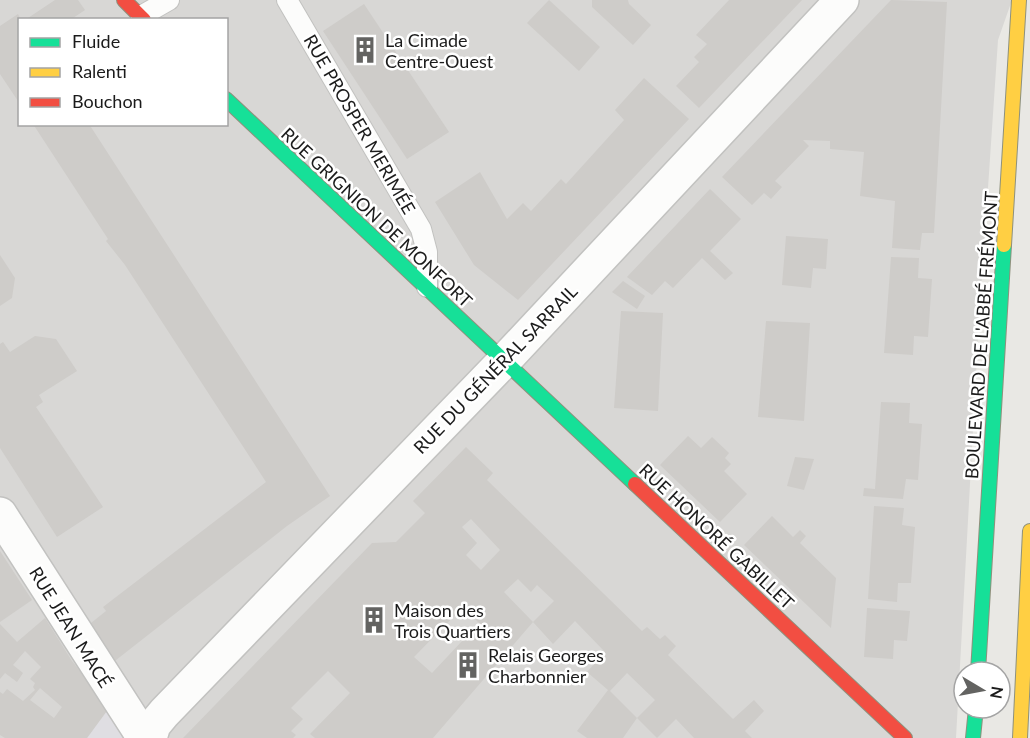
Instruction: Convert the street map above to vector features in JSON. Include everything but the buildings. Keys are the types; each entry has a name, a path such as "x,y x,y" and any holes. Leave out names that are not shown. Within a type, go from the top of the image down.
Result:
{"street":[{"path":"124,0 143,18"},
{"name":"RUE DU GÉNÉRAL SARRAIL","path":"150,738 154,724 164,713 505,360 842,0"},
{"name":"BOULEVARD DE L'ABBÉ FRÉMONT","path":"979,660 1019,0"},
{"name":"RUE GRIGNION DE MONFORT","path":"228,101 505,360"},
{"name":"RUE HONORÉ GABILLET","path":"505,360 905,738"},
{"name":"RUE JEAN MACÉ","path":"0,514 144,738"},
{"path":"1020,738 1030,531"},
{"path":"974,738 975,720"}],"lane":[{"path":"143,18 169,0"},
{"name":"RUE PROSPER MERIMÉE","path":"287,0 421,229 427,252 427,287"}],"shaded area":[{"path":"0,0 1012,0 998,40 979,321 960,660 952,660 952,720 957,720 956,738 0,738"},
{"path":"109,708 154,725 170,738 87,738"}],"traffic: fast":[{"path":"228,101 635,484"},
{"path":"979,660 1004,245"},
{"path":"973,738 975,720"}],"traffic: slow":[{"path":"1004,245 1019,0"},
{"path":"1020,738 1030,531"}],"traffic: jam":[{"path":"124,0 142,18"},
{"path":"635,484 905,738"}],"place":[{"name":"La Cimade Centre-Ouest","path":"365,50"},
{"name":"Maison des Trois Quartiers","path":"374,620"},
{"name":"Relais Georges Charbonnier","path":"468,665"}]}
